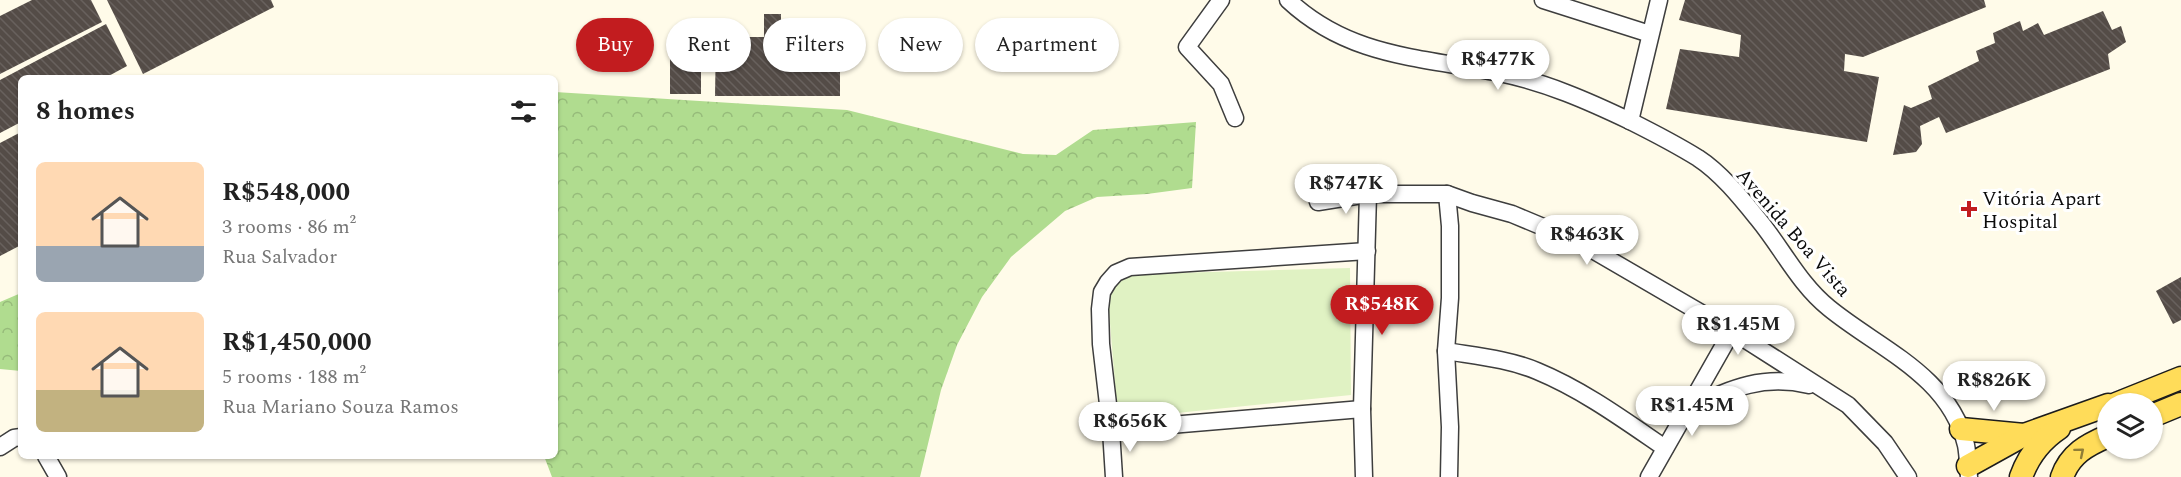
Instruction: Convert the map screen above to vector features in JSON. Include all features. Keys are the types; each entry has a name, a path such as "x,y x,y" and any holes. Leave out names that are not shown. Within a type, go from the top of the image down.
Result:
{"main road":[{"path":"2143,393 2181,378"},
{"path":"2163,411 2181,404"},
{"path":"1969,471 2024,435 2097,410"},
{"path":"2021,477 2030,458 2046,438 2068,423 2097,411"},
{"path":"1960,429 2024,435"},
{"path":"2062,477 2077,453 2097,441"}],"street":[{"path":"1221,0 1187,47 1221,84 1235,118"},
{"name":"Avenida Boa Vista","path":"1288,0 1335,33 1371,49 1428,62 1498,73 1551,86 1630,122 1699,159 1722,179 1759,219 1807,285 1827,306 1923,375 1936,388 1960,429 1966,446 1969,471"},
{"path":"1543,0 1571,4 1650,34"},
{"path":"1630,122 1659,0"},
{"path":"1364,477 1362,409 1368,194"},
{"path":"1318,202 1368,194 1447,194 1512,214 1579,242 1732,331 1848,405 1875,431 1908,477"},
{"path":"1447,194 1450,226 1450,298 1446,351 1450,427 1449,477"},
{"path":"1114,477 1099,327 1102,292 1116,273 1130,267 1367,251"},
{"path":"1649,477 1732,331"},
{"path":"1446,351 1505,361 1536,370 1611,411 1665,448"},
{"path":"1689,408 1735,387 1765,381 1790,381 1823,389"},
{"path":"1111,430 1362,409"},
{"path":"48,459 57,477"}],"green space":[{"path":"558,92 847,110 1023,154 1056,155 1093,130 1196,122 1192,188 1097,197 1065,211 1011,257 982,297 957,345 941,390 920,477 552,477 545,459 558,459"},
{"path":"1350,268 1351,395 1118,419 1106,275"},
{"path":"18,294 18,371 0,369 0,302"}],"building":[{"path":"32,0 91,0 102,22 0,74 0,16"},
{"path":"107,0 271,0 274,7 143,74"},
{"path":"1685,0 1984,0 1986,7 1863,57 1845,54 1844,71 1879,77 1867,142 1666,109 1680,49 1739,57 1741,35 1679,20"},
{"path":"2103,11 2112,30 2121,26 2126,42 2108,54 2110,69 1946,133 1939,117 1920,126 1922,144 1916,152 1893,155 1904,105 1911,108 1932,99 1928,86 1979,61 1976,51 1995,43 1993,33 2020,21 2023,31 2038,23 2044,35"},
{"path":"764,14 781,14 781,18 764,18"},
{"path":"106,24 127,66 110,75 18,75 18,124 0,133 0,80"},
{"path":"751,37 763,37 763,72 840,72 840,96 715,96 715,72 751,72"},
{"path":"670,72 701,72 701,94 670,94"},
{"path":"18,134 18,247 0,256 0,143"},
{"path":"2181,277 2181,320 2173,324 2156,291"}],"place":[{"name":"Vitória Apart Hospital","path":"1969,209"}]}
